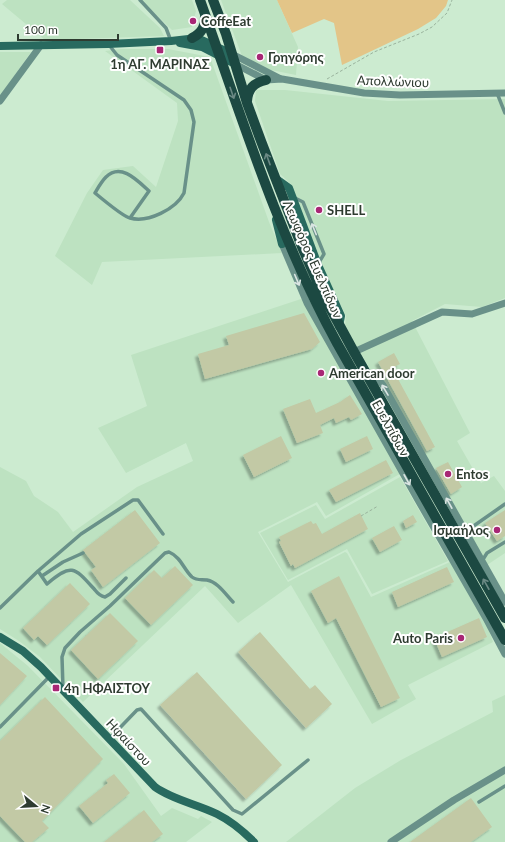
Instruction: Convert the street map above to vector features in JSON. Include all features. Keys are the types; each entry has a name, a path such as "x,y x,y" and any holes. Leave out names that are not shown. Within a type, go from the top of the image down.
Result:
{"main road":[{"name":"Λεωφόρος Ευελπίδων","path":"200,0 236,105 275,206 286,242 310,301 420,498 473,590 505,640"},
{"name":"Λεωφόρος Ευελπίδων","path":"213,0 232,54 246,103 275,178 306,245 323,295 354,352 478,563 505,618"},
{"path":"192,38 198,35 203,29 204,12"},
{"path":"246,103 250,87 256,83 266,80"}],"street":[{"path":"0,46 108,44 171,41 192,38 201,39 235,64 266,80"},
{"path":"171,41 195,45 218,52"},
{"path":"0,101 41,45"},
{"name":"Απολλώνιου","path":"218,52 232,54 282,79"},
{"name":"Απολλώνιου","path":"266,80 282,79 328,88 400,95 505,93"},
{"path":"275,178 289,188 306,245 318,264 341,316 339,326"},
{"path":"354,352 442,312 472,314 505,303"},
{"name":"Ευελπίδων","path":"365,370 378,379 383,385 465,532 478,563 505,602"},
{"path":"473,590 505,654"},
{"name":"Ηφαίστου","path":"0,637 26,653 50,676 155,787 219,815 242,831 254,842"},
{"path":"391,842 454,800 505,770"}],"lane":[{"path":"140,0 166,28 171,41"},
{"path":"108,44 117,55 184,100 192,110 194,122 184,194 176,205 161,214 143,219 130,218 95,193 105,178 112,173 127,173 149,191 130,218"},
{"path":"497,93 505,113"},
{"path":"292,197 303,202 324,254 318,264"},
{"path":"0,608 38,571 81,534 133,500 138,500 163,534"},
{"path":"465,532 505,504"},
{"path":"478,563 486,553 505,542"},
{"path":"63,689 62,657 65,648 80,632 110,606 165,553 169,552 177,557 193,578 208,580 217,585 233,602"},
{"path":"42,576 63,562 83,553"},
{"path":"38,571 47,584 65,570 79,572 99,595 105,597 126,578"},
{"path":"0,727 50,676"},
{"path":"110,738 137,710 141,709 233,810 242,814 308,760"},
{"path":"479,802 505,786"}],"path":[{"path":"325,80 374,52 419,34 432,27 447,13 452,0"},
{"path":"362,516 378,506"}],"shaded area":[{"path":"7,0 130,0 160,28 164,36 45,40 2,4"},
{"path":"141,0 192,0 196,11 192,27 172,30"},
{"path":"221,0 277,0 298,47 296,75 266,69 242,56"},
{"path":"277,0 448,0 446,6 436,18 418,29 342,65 334,23 324,19 292,33"},
{"path":"121,49 168,49 210,57 269,222 282,253 102,262 92,285 55,256 87,193 103,170 133,166 156,187 178,121 177,103 105,51"},
{"path":"0,52 31,52 0,96"},
{"path":"256,90 285,90 388,101 505,99 505,298 482,307 445,304 412,321 470,433 457,441 481,483 494,476 505,491 505,553 487,565 345,327 346,316 319,261 294,198 291,184 280,174 255,101"},
{"path":"307,297 405,471 326,516 317,502 258,532 288,582 345,552 347,553 371,597 450,562 485,620 493,642 408,685 416,699 372,724 291,585 238,623 205,586 83,702 40,657 0,629 0,467 26,481 34,496 58,512 73,532 137,487 193,461 186,443 126,473 98,428 147,406 131,355"},
{"path":"400,477 448,561 372,594 347,549 288,580 260,533 316,505 325,519"},
{"path":"0,643 28,666 124,764 161,816 172,808 198,819 201,816 212,822 186,842 0,842"},
{"path":"505,695 505,842 286,842 355,788 401,760 493,712 492,701"}],"building":[{"path":"304,313 320,342 312,349 205,379 198,354 229,345 226,336"},
{"path":"394,353 400,364 392,368 435,447 427,451 378,362"},
{"path":"350,395 362,414 351,420 349,417 336,423 334,418 320,425 323,433 297,443 283,409 310,399 316,413 340,402"},
{"path":"281,436 292,458 254,477 243,455"},
{"path":"367,436 373,449 346,462 340,449"},
{"path":"386,460 393,473 336,502 329,490"},
{"path":"448,462 462,487 451,494 436,468"},
{"path":"135,510 160,543 103,587 91,570 96,567 83,550"},
{"name":"Ισμαήλος","path":"505,510 505,536 497,541 485,523"},
{"path":"360,513 368,529 295,568 293,564 291,566 279,542 281,541 279,537 311,521 313,524 316,523 322,534"},
{"path":"413,515 417,522 406,528 403,521"},
{"path":"394,526 402,540 380,552 372,538"},
{"path":"175,566 193,585 151,625 125,598 154,570 162,578"},
{"path":"447,567 454,582 398,607 392,592"},
{"path":"339,576 400,698 381,707 336,618 328,623 311,591"},
{"path":"70,583 90,604 47,645 38,636 34,640 23,628"},
{"path":"110,613 138,641 98,679 71,650"},
{"name":"Auto Paris","path":"479,618 487,637 442,657 434,638"},
{"path":"260,632 310,689 315,685 332,704 306,728 238,652"},
{"path":"0,653 27,676 0,705"},
{"path":"197,672 282,765 246,799 160,705"},
{"path":"45,697 103,759 42,821 49,828 32,842 25,842 0,816 0,741"},
{"path":"114,774 130,793 93,823 79,806 108,783 106,780"},
{"path":"471,798 492,827 471,842 410,842"},
{"path":"144,810 163,834 152,842 104,842"}],"place":[{"name":"CoffeEat","path":"193,21"},
{"name":"1η ΑΓ. ΜΑΡΙΝΑΣ","path":"160,50"},
{"name":"Γρηγόρης","path":"260,57"},
{"name":"SHELL","path":"319,210"},
{"name":"American door","path":"321,373"},
{"name":"Entos","path":"448,474"},
{"name":"Ισμαήλος","path":"497,530"},
{"name":"Auto Paris","path":"461,638"},
{"name":"4η ΗΦΑΙΣΤΟΥ","path":"56,688"}]}
